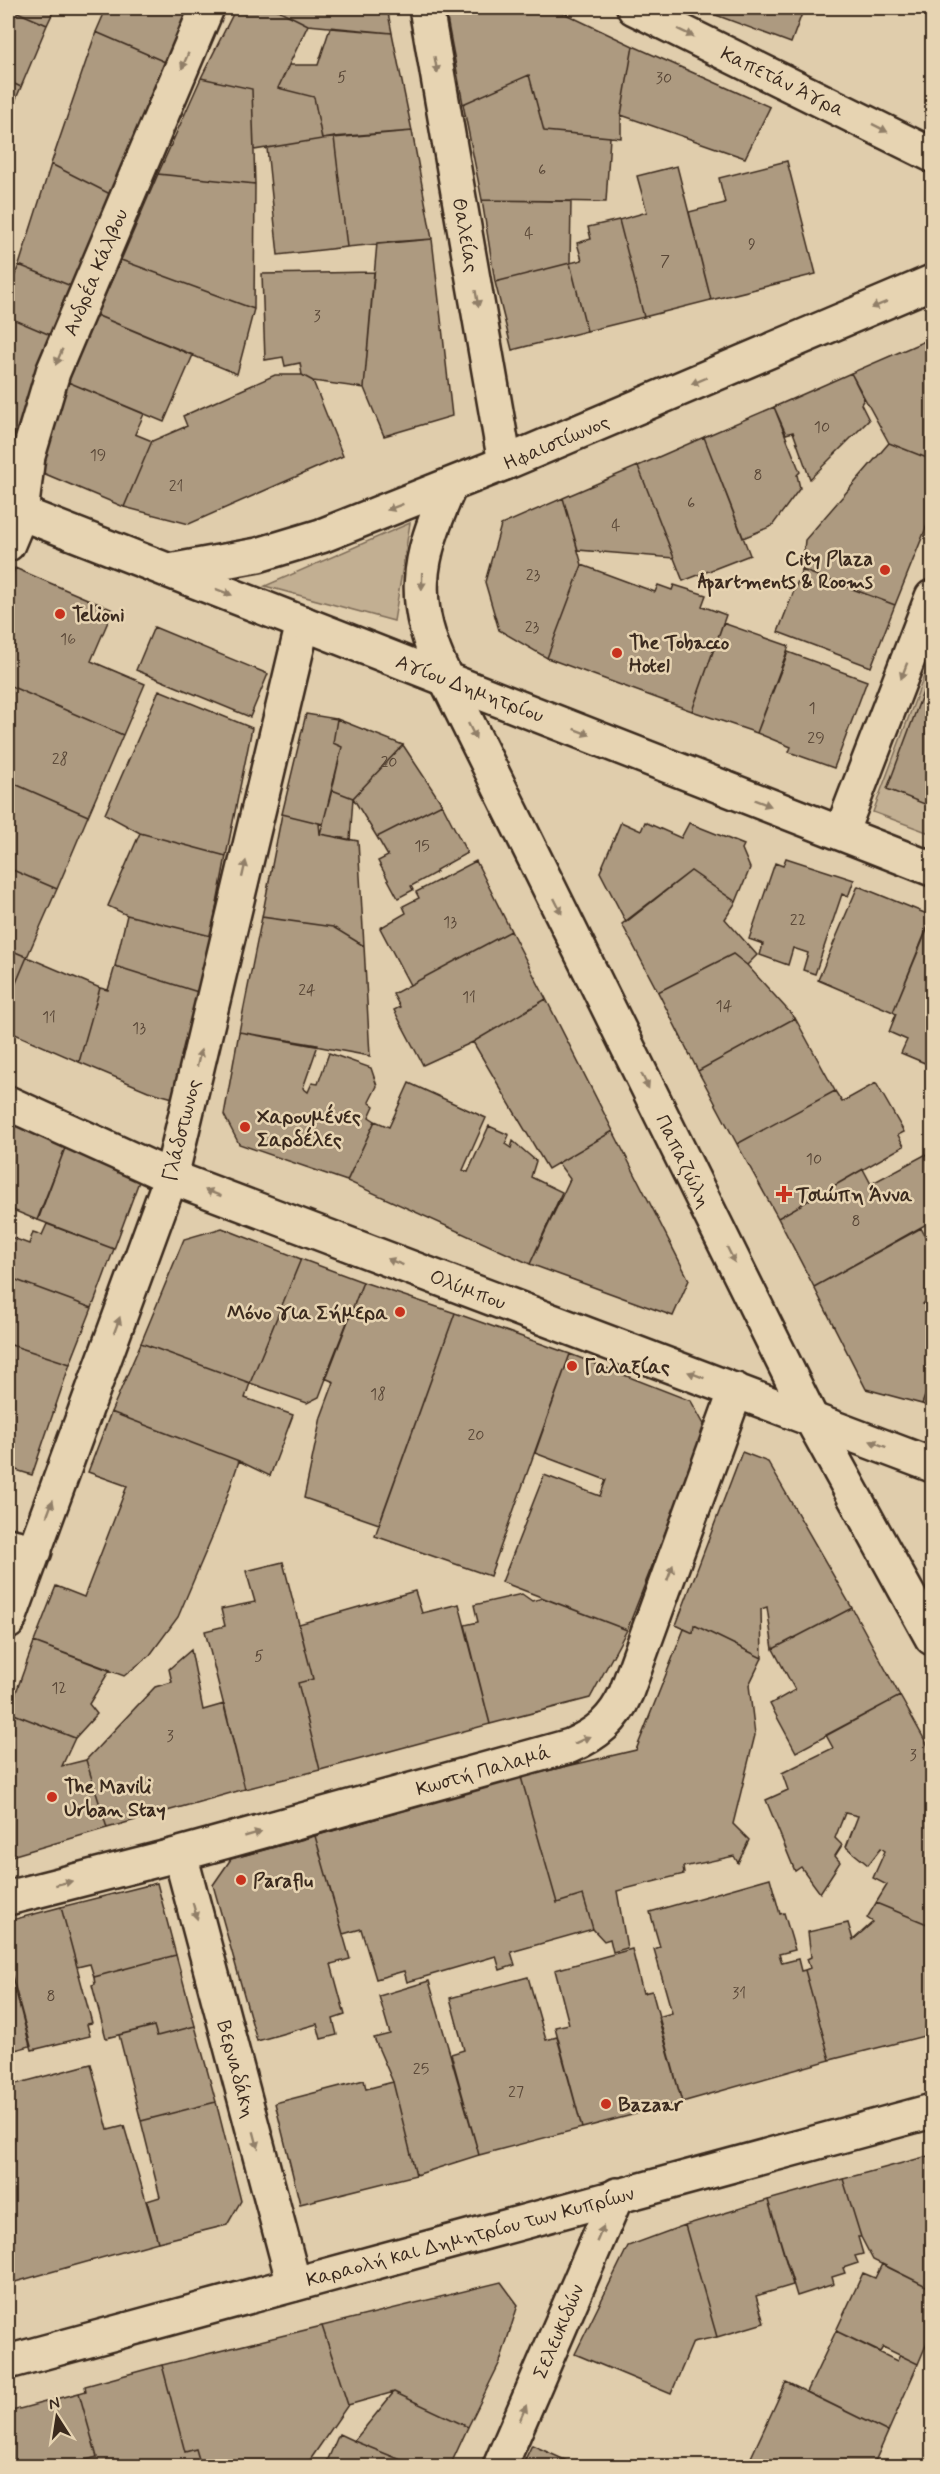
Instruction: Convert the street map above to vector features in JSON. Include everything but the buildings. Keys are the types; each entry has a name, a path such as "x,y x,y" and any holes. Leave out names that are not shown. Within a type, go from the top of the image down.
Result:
{"street":[{"name":"Ανδρέα Κάλβου","path":"8,544 28,456 53,372 207,8"},
{"name":"Θαλείας","path":"426,8 505,463"},
{"name":"Καπετάν Άγρα","path":"634,8 933,155"},
{"name":"Ηφαιστίωνος","path":"169,570 258,555 300,543 450,486 933,282"},
{"name":"Παπαζώλη","path":"450,486 424,552 421,588 426,628 432,649 813,1420 933,1638"},
{"name":"Αγίου Δημητρίου","path":"14,510 933,869"},
{"path":"841,833 933,597"},
{"name":"Γλάδστωνος","path":"8,1622 21,1548 171,1177 303,623"},
{"name":"Ολύμπου","path":"8,1103 171,1177 933,1465"},
{"name":"Κωστή Παλαμά","path":"8,1898 180,1854 570,1746 599,1731 610,1720 626,1693 736,1390"},
{"name":"Βερναδάκη","path":"180,1854 294,2284"},
{"name":"Καραολή και Δημητρίου των Κυπρίων","path":"8,2362 933,2111"},
{"name":"Σελευκιδών","path":"500,2466 617,2195"}],"shaded area":[{"path":"410,523 394,621 265,586"},
{"path":"932,655 932,834 873,812"}],"place":[{"name":"City Plaza Apartments & Rooms","path":"885,570"},
{"name":"Telioni","path":"60,614"},
{"name":"The Tobacco Hotel","path":"617,653"},
{"name":"Χαρουμένες Σαρδέλες","path":"245,1127"},
{"name":"Τσιώπη Άννα","path":"784,1194"},
{"name":"Μόνο για Σήμερα","path":"400,1312"},
{"name":"Γαλαξίας","path":"572,1366"},
{"name":"The Mavili Urban Stay","path":"52,1797"},
{"name":"Paraflu","path":"241,1880"},
{"name":"Bazaar","path":"606,2104"}]}
